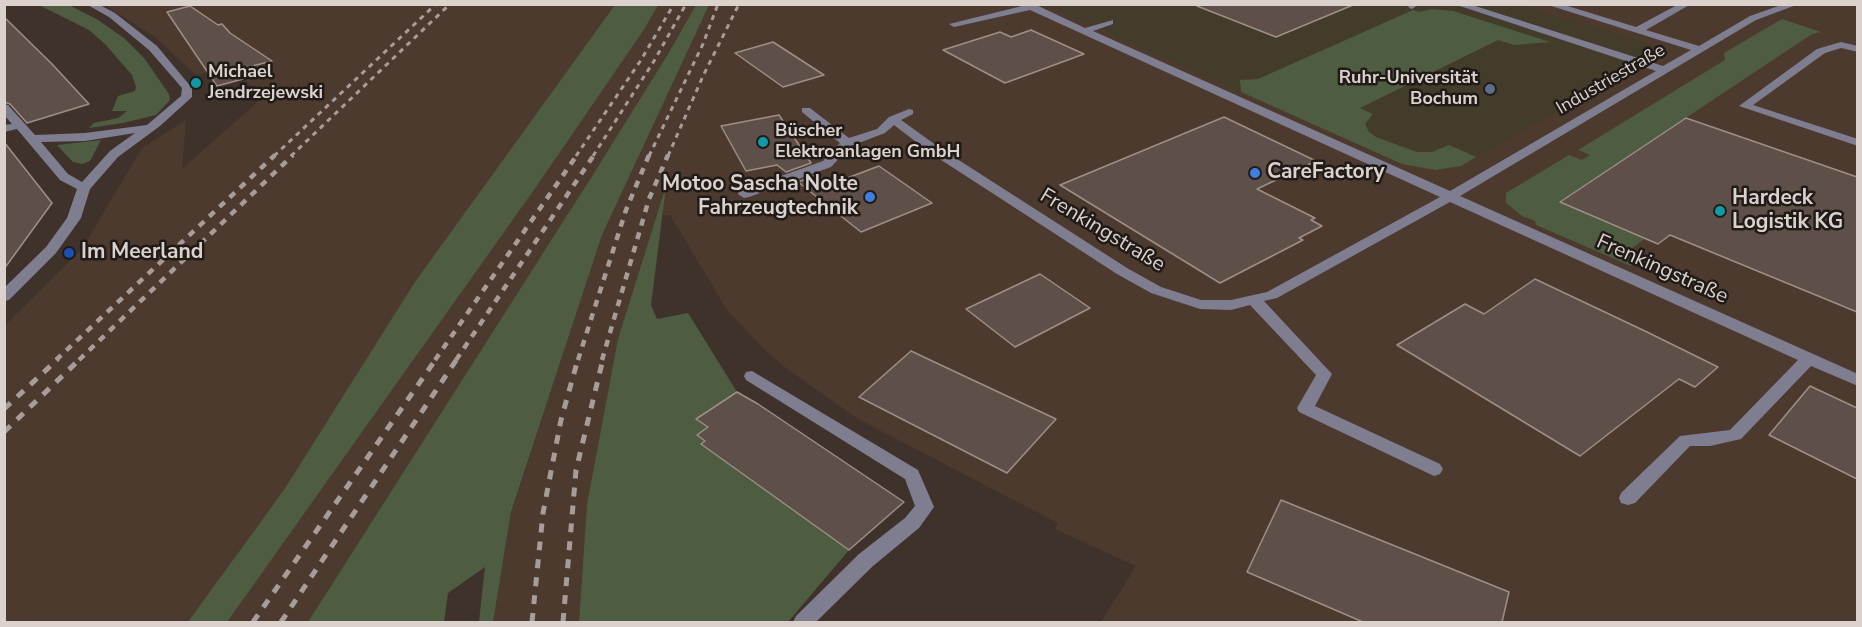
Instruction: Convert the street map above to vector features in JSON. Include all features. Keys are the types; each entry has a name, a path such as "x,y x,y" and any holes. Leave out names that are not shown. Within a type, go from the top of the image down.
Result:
{"street":[{"path":"4,297 51,250 74,218 84,188 114,154 178,106 186,97 187,88 153,48 112,15 90,4"},
{"path":"1458,4 1664,70"},
{"path":"1549,4 1699,50"},
{"path":"1636,31 1687,4"},
{"name":"Industriestraße","path":"1449,197 1753,18 1795,4"},
{"path":"954,24 1028,6"},
{"name":"Frenkingstraße","path":"1028,6 1857,381"},
{"path":"1085,31 1110,22"},
{"path":"1857,49 1841,45 1821,51 1745,106 1857,143"},
{"path":"4,107 64,177 84,188"},
{"path":"806,110 847,143"},
{"path":"744,194 827,164 847,143 881,131 893,119 909,112"},
{"name":"Frenkingstraße","path":"893,119 936,151 1122,271 1156,290 1200,304 1231,305 1256,301 1272,295 1449,197"},
{"path":"4,129 20,125"},
{"path":"33,139 85,137 150,128"},
{"path":"1256,301 1324,374 1305,408 1434,469"},
{"path":"1628,498 1686,441 1710,440 1735,435 1808,359"},
{"path":"752,376 912,475 925,507 912,523 866,560 802,622"}],"shaded area":[{"path":"105,5 696,5 594,173 308,622 5,622 5,325 82,249 142,148 186,120 182,169 261,99 234,66 196,75 155,37"},
{"path":"709,5 1857,5 1857,622 1101,622 1136,566 1055,529 1058,523 858,419 786,368 764,349 727,310 670,215 662,215 665,191 618,339 587,504 579,622 493,622 511,513 602,235"},
{"path":"1045,5 1519,5 1666,49 1461,166 1435,170 1402,164"}],"green space":[{"path":"39,5 69,5 98,20 124,38 144,58 169,94 170,100 156,115 89,128 94,123 118,118 127,111 112,111 118,96 135,91 132,75 105,44 89,30"},
{"path":"615,5 658,5 643,31 536,187 227,622 188,622 284,490 415,282"},
{"path":"696,5 709,5 602,235 511,512 493,622 479,622 485,567 448,593 444,622 308,622 594,173"},
{"path":"1432,9 1453,11 1550,42 1514,45 1498,40 1360,108 1373,114 1365,124 1369,132 1376,137 1417,152 1432,152 1449,145 1476,157 1461,166 1435,170 1402,164 1241,92 1240,80 1258,79 1413,10 1419,12"},
{"path":"1782,19 1821,32 1812,34 1559,202 1644,239 1631,249 1644,256 1631,266 1536,225 1535,221 1522,216 1506,203 1506,193 1569,155 1582,160 1590,155 1578,150 1725,60 1724,53"},
{"path":"101,140 90,161 82,164 73,162 57,145"},
{"path":"666,186 651,305 657,319 688,313 737,392 697,419 708,427 697,435 705,441 702,444 849,550 788,622 579,622 587,504 618,339"}],"building":[{"path":"1197,4 1353,5 1276,37 1197,6"},
{"path":"190,6 218,25 222,24 230,33 272,61 237,70 243,79 217,86 167,12"},
{"path":"4,17 89,104 27,123 10,104 4,102"},
{"path":"1031,30 1084,54 1005,83 943,50 1000,32 1011,37"},
{"path":"773,42 824,75 783,87 735,53"},
{"name":"Büscher Elektroanlagen GmbH","path":"779,115 811,163 786,172 777,165 746,171 721,126"},
{"path":"1224,117 1316,161 1257,189 1315,218 1311,220 1322,226 1299,238 1303,240 1220,283 1060,185"},
{"name":"Hardeck Logistik KG","path":"1686,118 1857,177 1857,312 1670,235 1658,244 1560,202"},
{"path":"4,142 52,203 4,269"},
{"name":"Motoo Sascha Nolte Fahrzeugtechnik","path":"879,166 932,203 861,232 798,182 818,174 826,186"},
{"path":"1040,274 1090,308 1015,347 966,309"},
{"path":"1535,279 1718,367 1695,387 1679,379 1580,456 1397,345 1465,304 1484,314"},
{"path":"911,351 1056,419 1007,473 859,397"},
{"path":"1810,386 1857,408 1857,479 1769,435"},
{"path":"737,392 904,502 849,550 701,444 705,441 697,435 708,427 696,419"},
{"path":"1281,500 1509,592 1502,622 1363,622 1247,572"}],"railway":[{"path":"274,156 436,4"},
{"path":"291,156 450,4"},
{"path":"576,156 641,60 674,4"},
{"path":"593,156 654,61 686,4"},
{"path":"649,156 703,44 718,4"},
{"path":"668,156 703,76 739,4"},
{"path":"56,360 275,155"},
{"path":"79,360 293,155"},
{"path":"435,360 577,155"},
{"path":"456,360 594,155"},
{"path":"578,360 626,210 649,155"},
{"path":"602,360 649,199 668,155"},
{"path":"4,409 58,359"},
{"path":"4,432 80,359"},
{"path":"253,622 436,359"},
{"path":"281,622 457,359"},
{"path":"532,622 543,513 561,420 578,359"},
{"path":"563,622 576,470 603,359"}],"place":[{"name":"Michael Jendrzejewski","path":"196,83"},
{"name":"Ruhr-Universität Bochum","path":"1490,89"},
{"name":"Büscher Elektroanlagen GmbH","path":"763,142"},
{"name":"CareFactory","path":"1255,173"},
{"name":"Motoo Sascha Nolte Fahrzeugtechnik","path":"870,197"},
{"name":"Hardeck Logistik KG","path":"1720,211"},
{"name":"Im Meerland","path":"69,253"}]}
